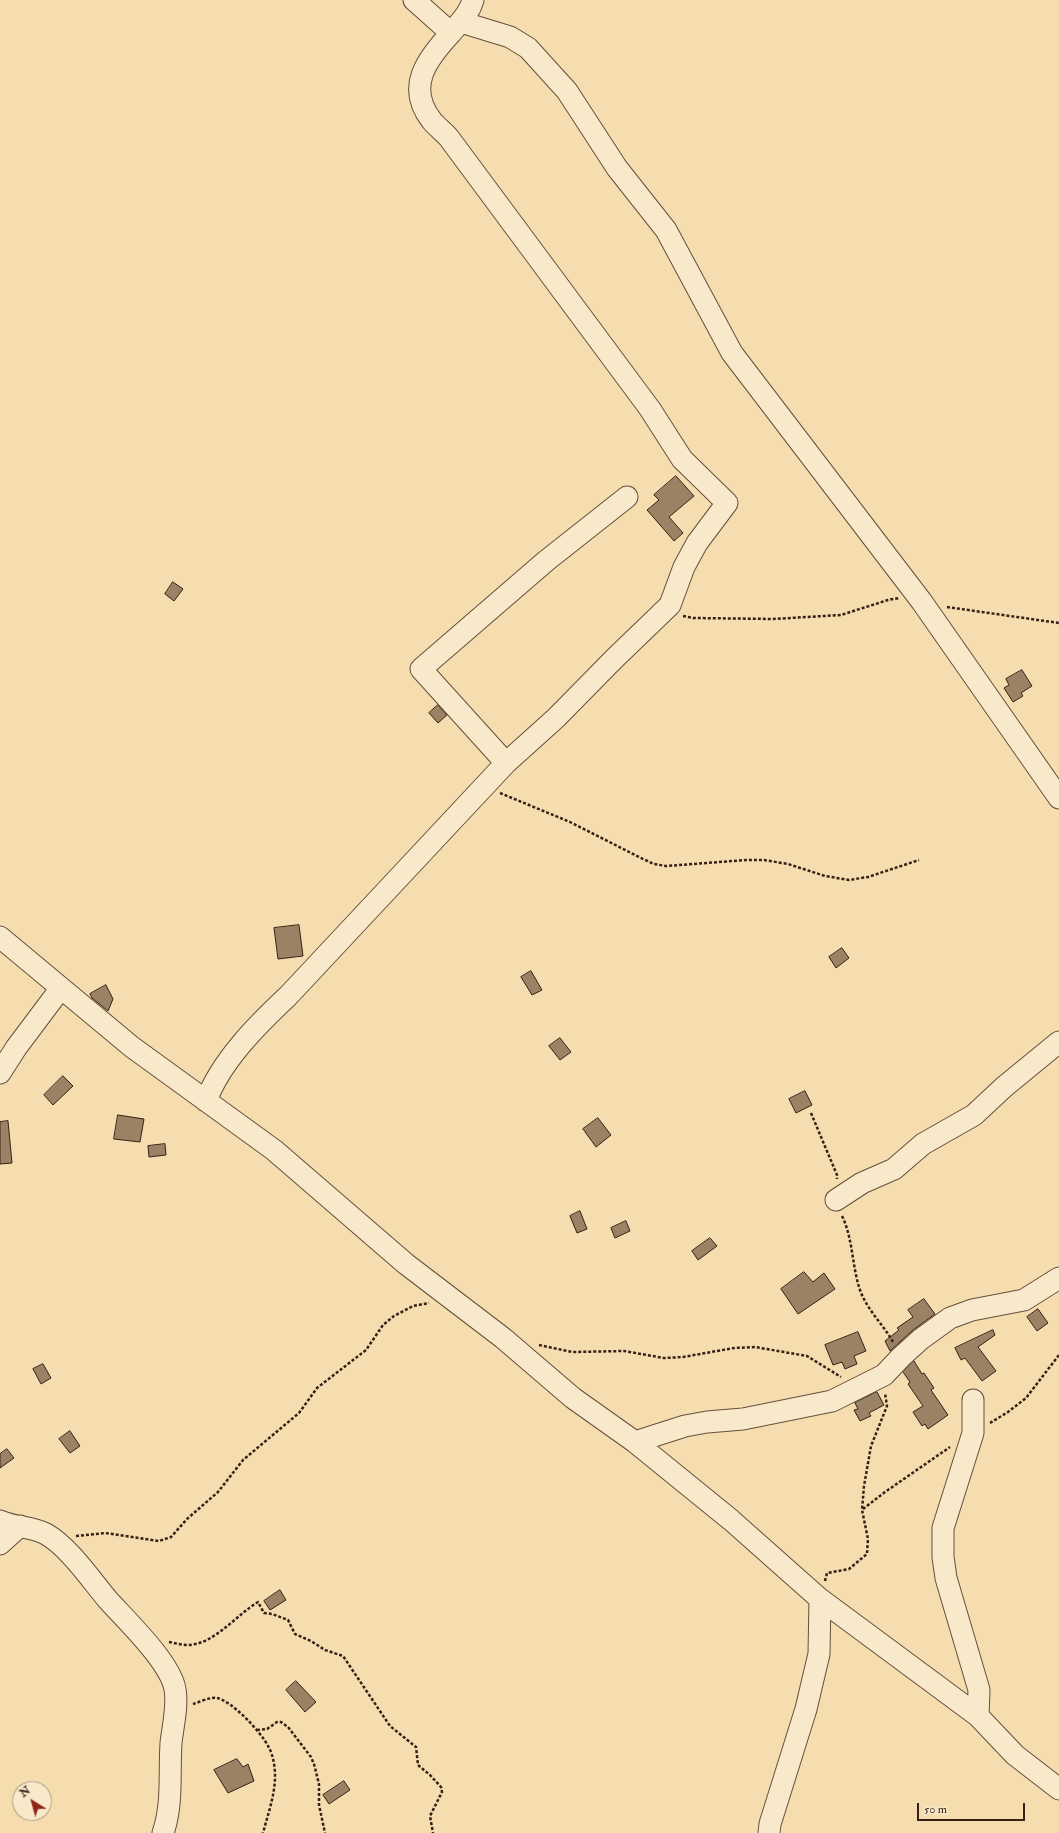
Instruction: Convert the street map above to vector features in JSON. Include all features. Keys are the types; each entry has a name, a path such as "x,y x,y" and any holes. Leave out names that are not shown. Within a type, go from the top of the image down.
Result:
{"street":[{"path":"414,0 456,28 510,37 522,44 528,48 567,91 617,168 666,230 732,353 922,602 1059,798"},
{"path":"206,1101 212,1084 259,1024 288,996 506,763 556,718 670,605 684,567 697,543 727,503 682,459 645,402 449,138 432,120 422,105 419,93 420,81 424,66 456,28 470,8 473,0"},
{"path":"506,763 421,669 546,561 627,497"},
{"path":"0,937 132,1047 274,1150 406,1264 503,1338 573,1398 635,1442 731,1520 820,1599 978,1716 1015,1755 1059,1789"},
{"path":"0,1073 16,1048 61,988"},
{"path":"836,1200 862,1183 894,1169 923,1144 974,1115 1004,1087 1059,1042"},
{"path":"635,1442 685,1426 750,1417 832,1402 884,1375 921,1339 950,1318 972,1310 1024,1300 1059,1278"},
{"path":"972,1400 972,1433 943,1528 943,1557 946,1578 979,1690 978,1716"},
{"path":"0,1521 6,1524 35,1529 47,1535 86,1572 157,1657 170,1675 175,1688 175,1708 171,1746 168,1820 163,1833"},
{"path":"0,1544 20,1526"},
{"path":"769,1833 770,1824 806,1709 819,1654 820,1599"}],"path":[{"path":"670,605 680,614 693,618 773,619 841,615 888,600 908,598 954,608 1059,623"},
{"path":"485,787 570,822 648,861 666,866 764,860 788,864 825,876 849,880 868,877 919,860"},
{"path":"811,1113 837,1175 836,1206 843,1216 860,1289 865,1302 885,1328 901,1357"},
{"path":"47,1535 62,1536 105,1533 151,1541 165,1540 218,1492 243,1460 299,1413 317,1388 366,1350 374,1336 394,1316 413,1306 432,1302 457,1303"},
{"path":"534,1343 572,1352 624,1351 664,1358 683,1357 734,1348 755,1347 807,1356 858,1388"},
{"path":"862,1510 929,1461 1008,1412 1026,1398 1059,1355"},
{"path":"820,1599 827,1573 849,1569 867,1554 868,1539 862,1510 870,1446 887,1406 884,1375"},
{"path":"164,1640 187,1645 204,1642 215,1635 234,1618 258,1602 264,1613 272,1614 288,1620 295,1634 311,1641 325,1650 343,1656 390,1726 416,1747 418,1765 441,1787 442,1792 430,1816 433,1833"},
{"path":"175,1708 216,1698 224,1701 236,1710 256,1730 269,1747 275,1774 275,1787 263,1833"},
{"path":"256,1730 267,1729 277,1722 281,1722 288,1727 311,1757 319,1784 320,1805 325,1833"}],"building":[{"path":"676,476 694,496 669,517 683,533 674,541 647,510 659,500 654,495"},
{"path":"173,582 183,589 174,601 165,594"},
{"path":"1022,670 1032,686 1021,693 1023,696 1013,702 1004,688 1009,685 1006,679"},
{"path":"438,705 447,715 438,723 429,713"},
{"path":"299,925 303,956 278,959 274,928"},
{"path":"842,948 849,958 836,968 829,957"},
{"path":"531,971 542,990 532,995 521,977"},
{"path":"106,985 113,999 108,1011 92,998 90,994"},
{"path":"560,1038 571,1052 560,1060 549,1046"},
{"path":"63,1076 73,1086 53,1105 44,1095"},
{"path":"805,1091 812,1105 796,1113 789,1099"},
{"path":"118,1115 144,1119 140,1142 114,1139"},
{"path":"598,1118 611,1135 596,1147 583,1129"},
{"path":"8,1121 12,1163 0,1164 0,1122"},
{"path":"165,1144 166,1155 149,1157 148,1146"},
{"path":"580,1211 587,1229 577,1233 570,1216"},
{"path":"626,1221 630,1231 615,1238 611,1228"},
{"path":"710,1238 717,1246 698,1260 692,1251"},
{"path":"804,1272 813,1282 824,1273 835,1289 798,1314 781,1289"},
{"path":"924,1299 935,1314 913,1330 890,1351 885,1341 899,1330 897,1328 913,1317 908,1310"},
{"path":"1038,1309 1048,1323 1037,1331 1027,1317"},
{"path":"993,1330 995,1335 978,1347 996,1371 982,1381 965,1358 961,1360 955,1348"},
{"path":"858,1332 866,1351 854,1356 857,1364 845,1369 842,1362 833,1365 825,1345"},
{"path":"914,1361 922,1374 924,1373 934,1388 931,1390 948,1415 928,1429 925,1424 922,1426 913,1412 923,1406 908,1384 910,1382 903,1372"},
{"path":"43,1364 51,1378 41,1384 33,1369"},
{"path":"877,1392 884,1405 869,1413 871,1416 860,1421 854,1410 858,1409 855,1403"},
{"path":"70,1431 80,1446 70,1453 59,1439"},
{"path":"7,1449 14,1458 0,1468 0,1454"},
{"path":"280,1590 286,1600 270,1610 264,1601"},
{"path":"296,1681 316,1702 305,1712 286,1690"},
{"path":"237,1759 243,1767 248,1764 254,1781 228,1793 214,1770"},
{"path":"344,1781 350,1790 329,1804 323,1795"}]}
